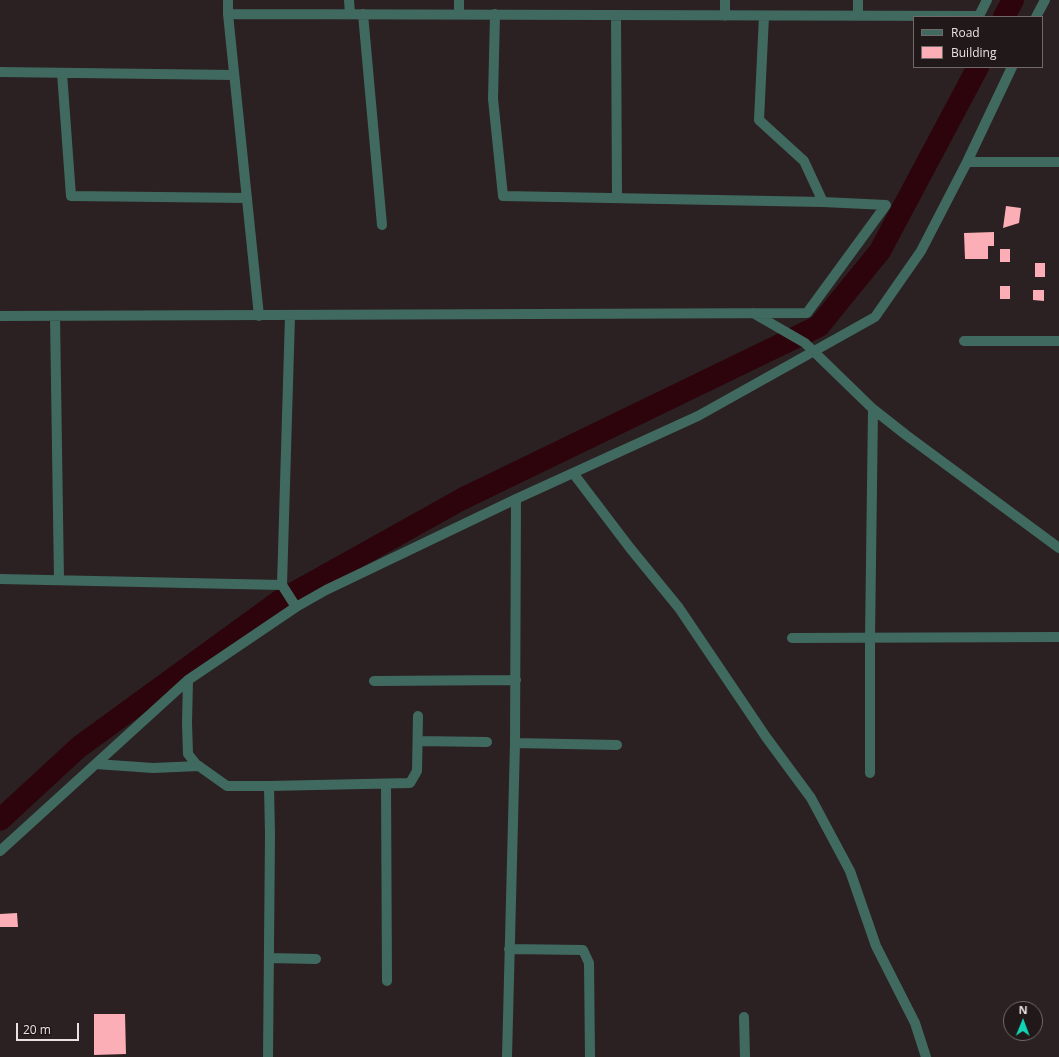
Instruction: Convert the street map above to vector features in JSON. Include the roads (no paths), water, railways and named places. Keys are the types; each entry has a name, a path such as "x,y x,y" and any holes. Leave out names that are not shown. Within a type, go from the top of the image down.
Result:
{"street":[{"path":"228,0 228,14 259,316"},
{"path":"349,0 350,14"},
{"path":"459,0 459,14"},
{"path":"724,0 725,16"},
{"path":"858,0 858,16"},
{"path":"228,14 979,16 987,0"},
{"path":"1036,16 1044,0"},
{"path":"363,14 382,225"},
{"path":"0,316 290,316 751,312 808,313 886,205 823,202 503,196 493,98 495,14"},
{"path":"616,15 617,198"},
{"path":"764,16 759,120 804,161 823,202"},
{"path":"0,851 188,680 296,607 326,590 516,499 698,416 874,318 921,251 967,162 1012,68"},
{"path":"0,72 234,75"},
{"path":"62,73 71,196 247,198"},
{"path":"967,162 1059,162"},
{"path":"751,312 805,343 873,409 1059,548"},
{"path":"55,316 59,580"},
{"path":"290,316 284,587 296,607"},
{"path":"964,341 1059,340"},
{"path":"870,773 873,409"},
{"path":"573,473 678,608 766,737 811,798 850,871 876,946 915,1023 926,1057"},
{"path":"507,1057 515,743 516,499"},
{"path":"0,579 284,587"},
{"path":"792,638 1059,637"},
{"path":"188,680 188,754 196,764 227,786 410,783 417,771 418,716"},
{"path":"374,681 516,680"},
{"path":"418,741 487,742"},
{"path":"515,743 617,745"},
{"path":"96,764 153,768 199,766"},
{"path":"386,784 387,981"},
{"path":"268,1057 269,786"},
{"path":"509,949 583,950 589,963 590,1057"},
{"path":"269,958 316,959"},
{"path":"744,1017 745,1057"}],"waterway":[{"path":"1005,16 1013,0"},
{"path":"0,820 79,747 281,600 462,499 819,326 880,251 977,68"}]}
